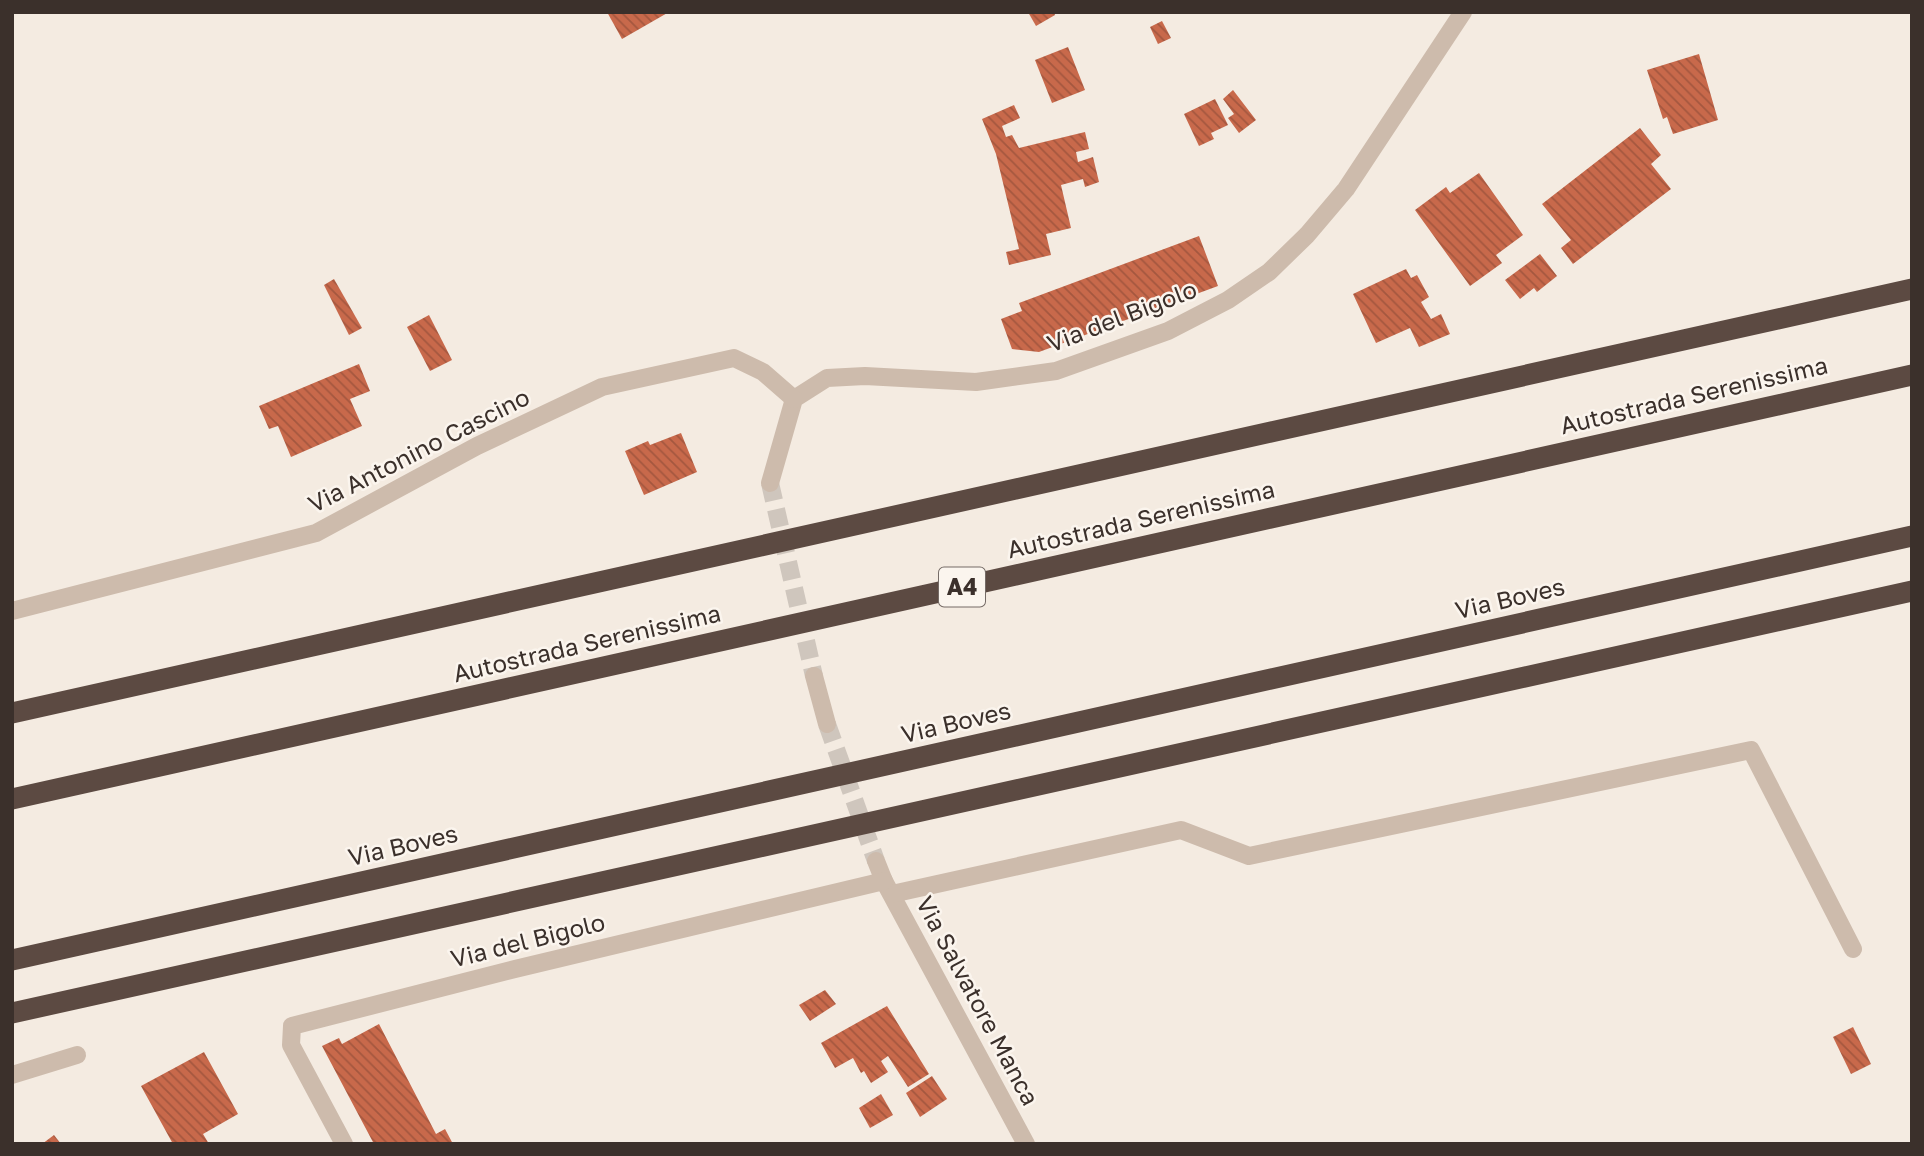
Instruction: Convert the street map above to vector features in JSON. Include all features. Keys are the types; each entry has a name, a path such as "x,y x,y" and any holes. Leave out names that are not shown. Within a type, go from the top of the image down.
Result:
{"highway":[{"path":"12,713 1912,289"},
{"name":"Autostrada Serenissima","path":"12,799 1912,375"},
{"name":"Via Boves","path":"12,960 1912,536"},
{"path":"12,1013 1912,591"}],"street":[{"name":"Via del Bigolo","path":"794,399 827,378 865,376 976,382 1056,371 1168,331 1228,300 1269,272 1307,235 1338,198 1463,12"},
{"name":"Via Antonino Cascino","path":"12,611 316,533 477,446 602,387 734,358 763,372 794,399"},
{"path":"770,483 794,399"},
{"path":"814,676 827,724"},
{"path":"876,861 888,888 1181,830 1249,856 1751,750 1853,949"},
{"name":"Via del Bigolo","path":"344,1144 291,1045 292,1026 515,969 888,888"},
{"name":"Via Salvatore Manca","path":"888,888 1026,1144"},
{"path":"12,1075 77,1055"}],"building":[{"path":"607,12 669,12 622,39"},
{"path":"1028,12 1054,12 1055,15 1036,26"},
{"path":"1162,21 1171,38 1158,44 1150,27"},
{"path":"1068,47 1085,90 1052,103 1035,60"},
{"path":"1699,54 1718,120 1673,134 1667,117 1663,119 1647,70"},
{"path":"1233,90 1256,120 1239,133 1228,118 1234,114 1223,99"},
{"path":"1215,99 1228,125 1211,133 1214,139 1199,146 1184,114"},
{"path":"1014,105 1020,118 1002,126 1006,137 1012,135 1019,148 1085,132 1089,149 1076,152 1078,162 1093,157 1099,182 1085,187 1083,179 1061,185 1071,228 1046,234 1051,255 1009,265 1006,252 1019,249 996,154 982,119"},
{"path":"1640,128 1661,155 1651,164 1671,189 1573,264 1561,248 1571,240 1542,204"},
{"path":"1479,173 1523,235 1496,255 1502,263 1470,286 1415,210 1446,187 1450,193"},
{"path":"1199,236 1218,286 1039,352 1012,349 1001,319 1022,311 1019,303"},
{"path":"1540,254 1557,276 1537,292 1534,288 1520,299 1505,280"},
{"path":"1406,269 1411,278 1417,275 1429,297 1421,302 1431,319 1441,314 1450,334 1419,347 1410,328 1376,343 1353,294"},
{"path":"334,279 362,328 349,335 324,285"},
{"path":"429,315 452,360 430,371 407,327"},
{"path":"359,364 370,391 350,399 362,426 291,457 278,426 269,429 259,406"},
{"path":"681,433 697,472 644,495 625,451 648,441 650,445"},
{"path":"825,990 836,1004 810,1021 799,1005"},
{"path":"887,1006 929,1074 908,1087 888,1056 881,1061 888,1072 871,1083 864,1071 861,1073 853,1058 835,1068 821,1043"},
{"path":"379,1024 436,1134 445,1129 453,1144 374,1144 322,1046 339,1038 342,1044"},
{"path":"1853,1027 1871,1064 1851,1074 1833,1037"},
{"path":"204,1052 238,1114 203,1134 209,1144 173,1144 141,1086"},
{"path":"932,1076 947,1099 920,1117 906,1093"},
{"path":"881,1094 893,1115 870,1128 859,1108"},
{"path":"54,1135 61,1144 42,1144"}],"tunnel":[{"path":"770,483 814,676"},
{"path":"827,724 876,861"}]}
